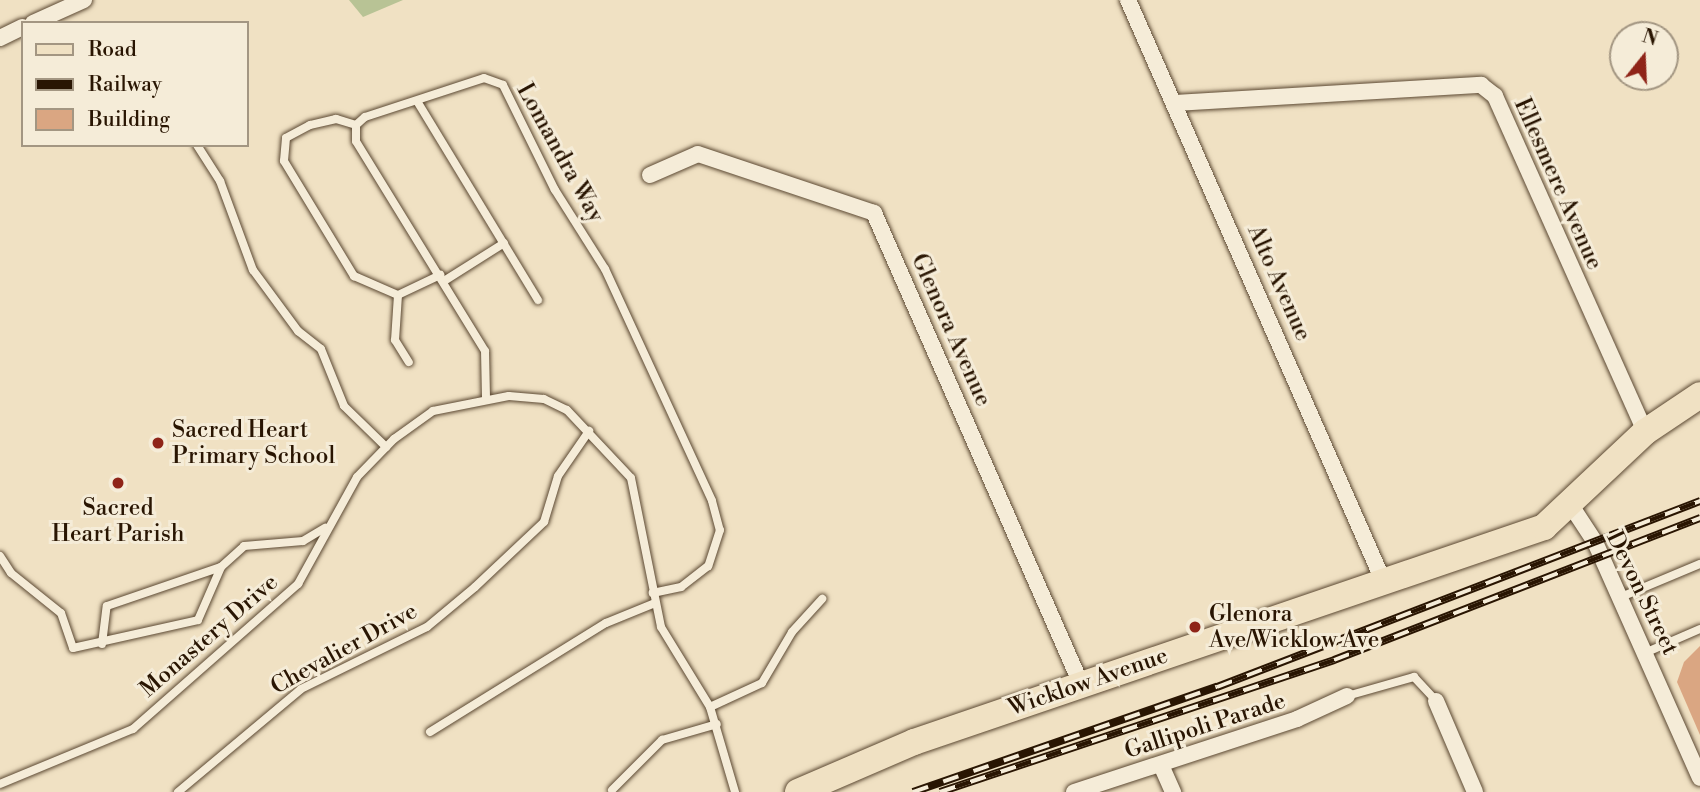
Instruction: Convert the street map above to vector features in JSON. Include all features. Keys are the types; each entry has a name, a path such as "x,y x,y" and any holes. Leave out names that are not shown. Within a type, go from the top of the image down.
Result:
{"main road":[{"name":"Wicklow Avenue","path":"798,792 1081,684 1503,546 1572,508 1645,432 1700,395"}],"street":[{"path":"37,21 84,0"},
{"name":"Alto Avenue","path":"1128,0 1385,585"},
{"path":"0,37 21,28"},
{"name":"Ellesmere Avenue","path":"1175,103 1481,85 1495,96 1645,432"},
{"name":"Glenora Avenue","path":"650,175 698,154 874,214 1081,684"},
{"name":"Devon Street","path":"1572,508 1621,597 1700,778"},
{"name":"Gallipoli Parade","path":"1074,792 1161,765 1347,696"},
{"path":"1436,701 1475,792"},
{"path":"1161,765 1172,792"}],"lane":[{"name":"Lomandra Way","path":"356,125 416,100 484,78 503,85 626,310 720,530 698,578 653,593"},
{"path":"416,100 538,300"},
{"path":"486,398 485,351 442,278 356,141 356,125 336,119 310,125 286,138 284,161 354,276 398,295 442,278 504,243"},
{"path":"198,147 220,181 253,270 298,331 321,349 344,406 386,447"},
{"path":"398,295 396,340 409,362"},
{"name":"Monastery Drive","path":"0,784 133,729 289,593 312,563 325,528 357,477 386,447 433,411 486,398 544,399 589,431 631,478 646,526 653,593 661,627 710,707 735,792"},
{"name":"Chevalier Drive","path":"177,792 301,689 427,627 475,587 544,522 558,476 589,431"},
{"path":"102,644 107,606 221,567 244,546 303,541 325,528"},
{"path":"0,556 11,573 61,612 73,648 102,644 198,621 221,567"},
{"path":"1621,597 1700,564"},
{"path":"710,707 762,683 792,632 822,598"},
{"path":"430,732 606,622 655,603"},
{"path":"1647,652 1687,633 1700,631"},
{"path":"1347,696 1414,677 1436,701"},
{"path":"612,790 662,740 717,724"}],"green space":[{"path":"349,0 403,0 363,17"}],"building":[{"path":"1700,646 1700,735 1677,682 1684,662"}],"railway":[{"path":"913,792 1217,687 1700,501"},
{"path":"940,792 1334,660 1700,518"}],"place":[{"name":"Sacred Heart Primary School","path":"158,443"},
{"name":"Sacred Heart Parish","path":"118,483"},
{"name":"Glenora Ave/Wicklow Ave","path":"1195,627"}]}
